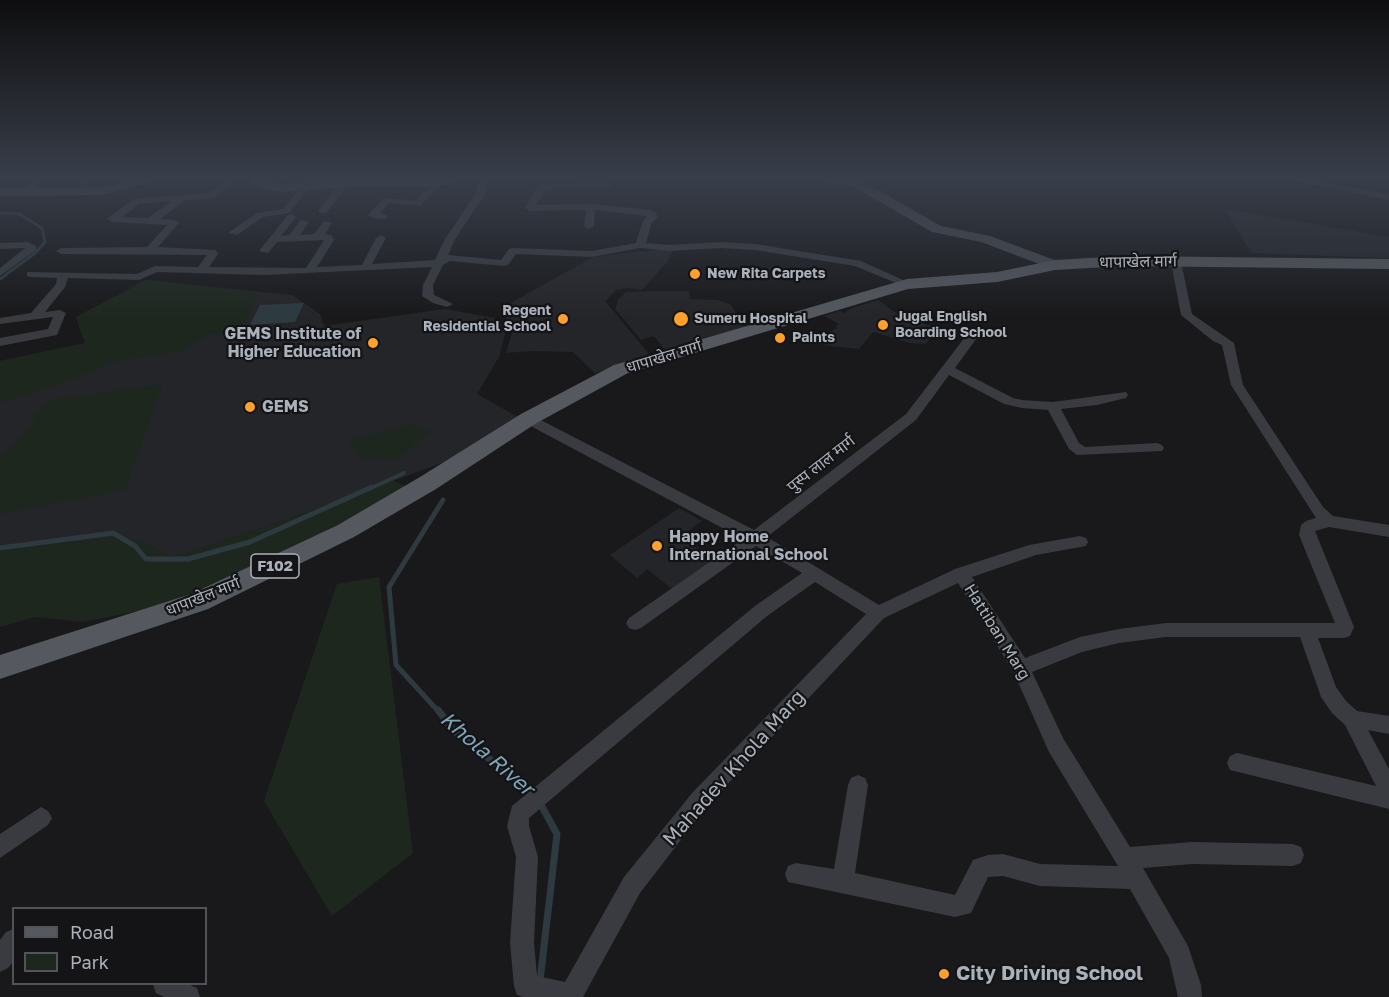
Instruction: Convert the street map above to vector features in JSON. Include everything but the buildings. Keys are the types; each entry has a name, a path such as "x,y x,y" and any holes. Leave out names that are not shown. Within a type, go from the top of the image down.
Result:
{"main road":[{"path":"931,226 937,229 985,239 1055,265"},
{"name":"धापाखेल मार्ग","path":"0,668 199,602 238,584 346,531 428,483 528,418 621,369 907,284 997,277 1055,265 1124,261 1389,264"}],"street":[{"path":"150,250 172,226"},
{"path":"233,233 244,226"},
{"path":"264,251 284,226"},
{"path":"292,239 302,226"},
{"path":"317,238 325,226"},
{"path":"447,304 437,302 428,296 428,285 450,239 459,226"},
{"path":"640,245 646,226"},
{"path":"273,239 327,237 329,240 309,271"},
{"path":"31,274 139,277 153,269 309,271 438,262 448,258 504,263 520,237"},
{"path":"365,268 381,238"},
{"path":"0,273 32,248 28,245 1,247"},
{"path":"513,251 592,254 640,245 669,248 755,246 857,263 907,284"},
{"path":"61,251 212,252 213,254 202,268"},
{"path":"1176,262 1187,315 1217,338 1228,343 1237,385 1311,501 1329,521"},
{"path":"34,317 61,285 63,276"},
{"path":"0,321 60,313 53,332 0,342"},
{"name":"पुस्प लाल मार्ग","path":"635,623 732,556 910,417 976,331"},
{"path":"947,369 1009,401 1022,404 1053,406 1097,401 1121,395"},
{"path":"1053,406 1074,446 1082,452 1157,448"},
{"path":"528,418 753,538 815,573 878,613"},
{"path":"1022,668 1080,645 1119,636 1166,630 1344,631 1345,627 1307,536 1307,529 1311,525 1329,521 1389,531"},
{"path":"961,574 1035,549 1080,542"},
{"path":"554,992 522,943 527,857 518,826 519,813 761,611 815,573"},
{"name":"Hattiban Marg","path":"878,613 961,574 1022,668 1056,745 1180,954 1190,997"},
{"name":"Mahadev Khola Marg","path":"554,992 632,885 700,799 878,613"},
{"path":"1237,763 1389,797 1384,780 1352,719 1339,707 1328,691 1306,630"},
{"path":"1352,719 1389,724"},
{"path":"843,881 858,785"},
{"path":"0,847 41,818"},
{"path":"1125,858 1192,853 1293,855"},
{"path":"796,874 843,881 954,906 963,905 981,868 988,866 1003,865 1040,875 1135,878"},
{"path":"0,960 12,943"},
{"path":"167,985 188,997"}],"shaded area":[{"path":"1235,226 1322,226 1389,237 1389,258 1251,253"},
{"name":"Regent Residential School","path":"673,250 667,262 642,290 628,288 616,290 605,301 651,356 595,373 573,352 506,353 513,329 500,309 593,257"},
{"name":"GEMS","path":"146,280 292,295 320,314 324,326 445,309 494,318 506,331 499,357 477,394 523,420 453,459 294,517 172,558 146,543 116,537 0,551 0,361 85,343 76,317"},
{"name":"Sumeru Hospital","path":"689,291 690,299 718,300 731,305 745,328 667,353 654,336 641,340 615,309 618,300 626,292"},
{"name":"Jugal English Boarding School","path":"878,300 896,313 937,328 926,344 910,343 873,332 859,349 829,346 814,341 837,328 835,326 839,324 824,316 839,311 844,313 852,308"},
{"path":"304,303 295,322 250,325 260,305"},
{"name":"Happy Home International School","path":"679,508 702,521 680,537 719,562 676,592 647,569 637,578 610,555"}],"green space":[{"path":"146,280 260,293 239,333 208,334 183,351 114,361 58,385 0,402 0,361 85,343 76,317"},
{"path":"163,384 125,490 0,514 0,458 22,436 46,401"},
{"path":"413,424 430,432 398,459 360,458 349,440"},
{"path":"391,480 410,488 233,576 153,608 83,622 35,617 0,627 0,551 116,537 146,543 172,558 294,517"},
{"path":"379,577 413,853 332,916 264,801 337,584"}],"waterway":[{"name":"Khola River","path":"0,279 35,253 45,242 42,228 38,226"},
{"name":"Khola River","path":"369,489 404,473"},
{"name":"Khola River","path":"0,548 113,533 135,546 146,559 188,559 250,542 372,487"},
{"name":"Khola River","path":"439,712 396,665 389,587 443,500"},
{"name":"Khola River","path":"438,710 455,732 533,793"},
{"name":"Khola River","path":"540,803 557,834 540,981"}],"place":[{"name":"New Rita Carpets","path":"695,274"},
{"name":"Regent Residential School","path":"563,319"},
{"name":"Sumeru Hospital","path":"681,319"},
{"name":"Jugal English Boarding School","path":"883,325"},
{"name":"Paints","path":"780,338"},
{"name":"GEMS Institute of Higher Education","path":"373,343"},
{"name":"GEMS","path":"250,407"},
{"name":"Happy Home International School","path":"657,546"},
{"name":"City Driving School","path":"944,974"}]}
